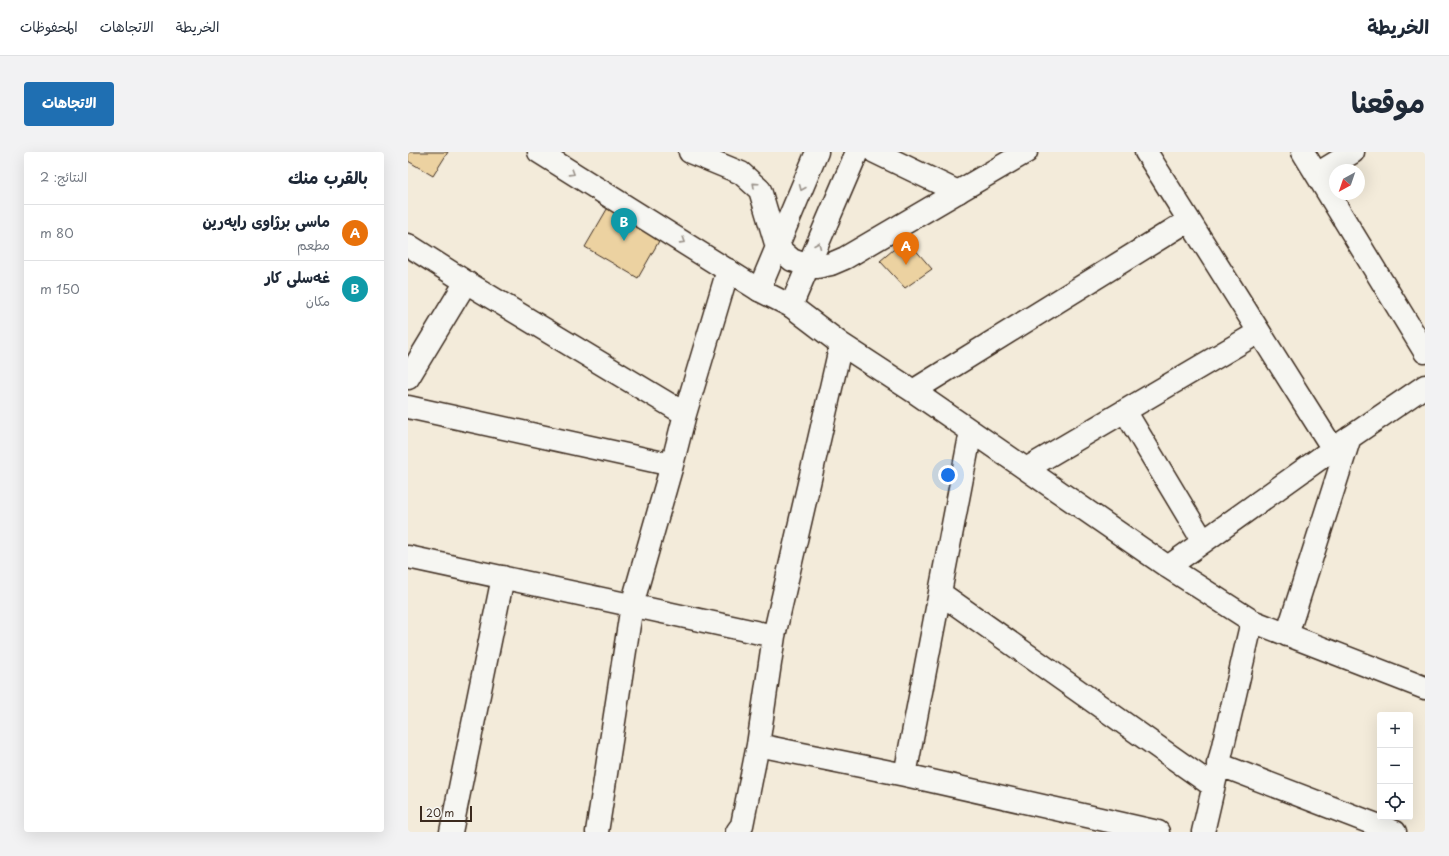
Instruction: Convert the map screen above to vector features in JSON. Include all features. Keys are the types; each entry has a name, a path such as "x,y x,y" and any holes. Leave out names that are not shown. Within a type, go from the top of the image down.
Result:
{"street":[{"path":"539,152 759,290 792,306 841,344 913,391 1168,567 1252,621 1424,686"},
{"path":"690,152 741,173 760,190 776,247 792,260 817,267 832,264 1026,152"},
{"path":"759,290 817,152"},
{"path":"792,306 857,152"},
{"path":"875,152 958,192"},
{"path":"992,173 1001,152"},
{"path":"1146,152 1333,449"},
{"path":"1303,152 1425,352"},
{"path":"1317,174 1353,152"},
{"path":"913,391 1189,220"},
{"path":"408,245 466,282 685,414"},
{"path":"597,832 632,605 685,414 728,270"},
{"path":"408,378 466,282"},
{"path":"1026,469 1259,332"},
{"path":"741,830 758,744 774,636 841,344"},
{"path":"1168,567 1350,437 1425,386"},
{"path":"408,407 672,465"},
{"path":"1124,411 1203,541"},
{"path":"904,775 971,431"},
{"path":"1287,635 1350,437"},
{"path":"408,557 774,636"},
{"path":"451,832 503,577"},
{"path":"940,593 1213,786"},
{"path":"1203,832 1252,621"},
{"path":"758,744 1158,832"},
{"path":"1218,764 1349,824 1395,832"}],"building":[{"path":"408,152 448,152 433,176 408,161"},
{"path":"610,204 663,234 638,278 585,247"},
{"path":"906,239 932,269 905,288 880,261"}],"place":[{"name":"غەسلی کار","path":"624,241"},
{"name":"ماسی برژاوی راپەرین","path":"906,265"}]}
